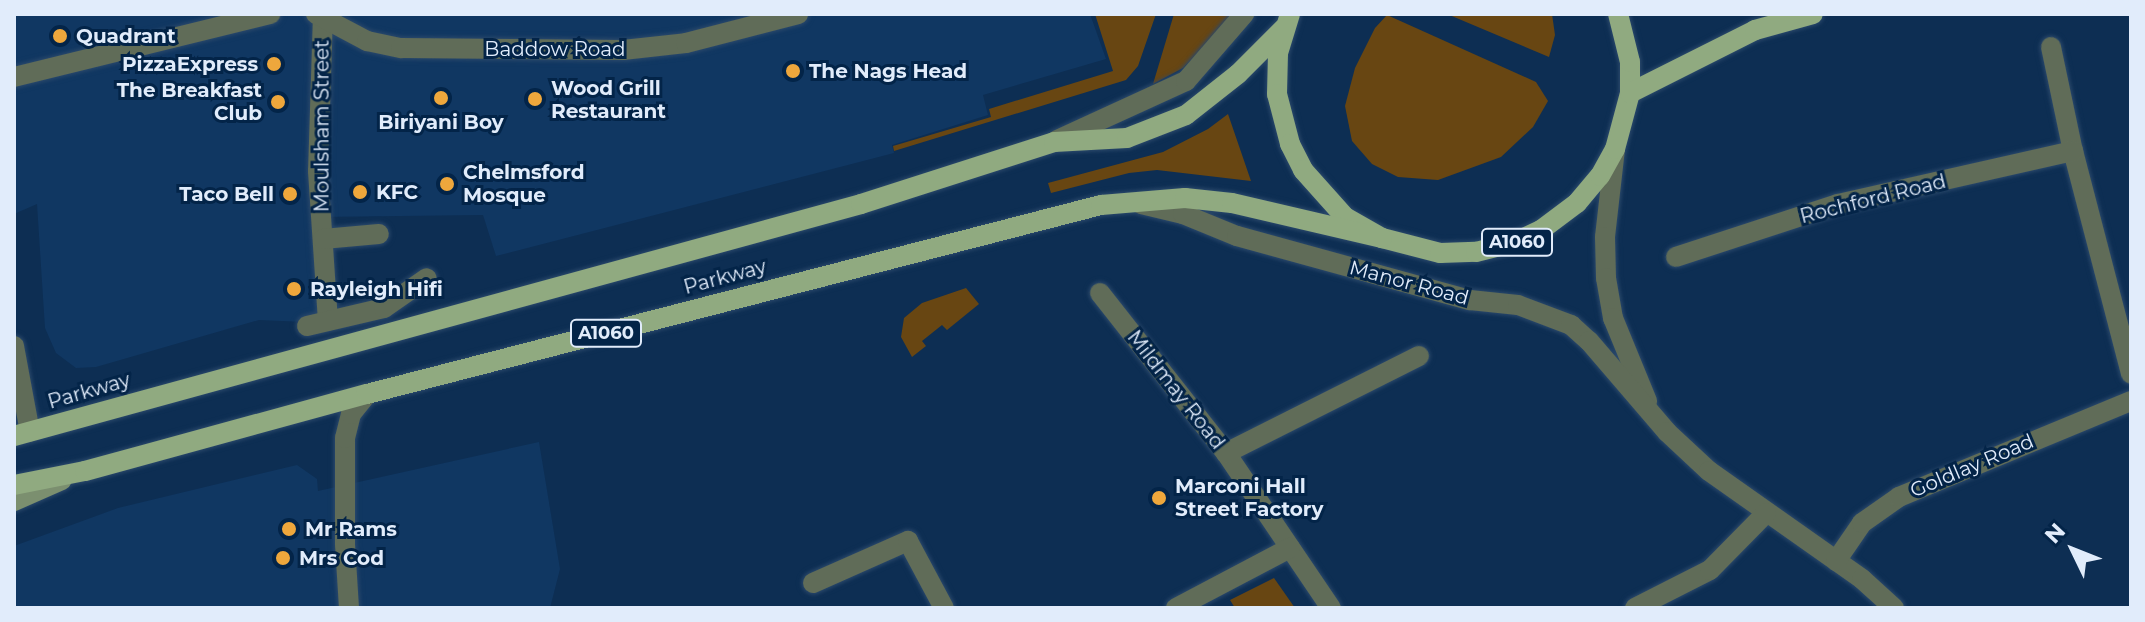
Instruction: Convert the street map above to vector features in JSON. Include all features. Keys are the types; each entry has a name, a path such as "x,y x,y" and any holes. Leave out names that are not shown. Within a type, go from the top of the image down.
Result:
{"main road":[{"name":"A1060","path":"1287,21 1278,53 1277,94 1290,144 1303,170 1345,217 1382,238 1440,253 1476,252 1513,243 1541,230 1577,203 1600,176 1615,149 1630,93 1630,62 1618,14"},
{"path":"1630,93 1755,30 1813,14"},
{"name":"Parkway","path":"22,434 847,208 1054,142 1127,138 1186,115 1238,74 1287,21"},
{"name":"Parkway","path":"14,485 85,471 367,394 1129,201 1185,198 1232,203 1382,238"},
{"name":"Parkway","path":"14,501 85,471"}],"street":[{"path":"14,77 270,14"},
{"name":"Baddow Road","path":"321,15 367,41 401,48 623,50 686,43 798,14"},
{"name":"Parkway","path":"1054,142 1186,81 1244,14"},
{"name":"Moulsham Street","path":"321,15 318,171 328,321"},
{"path":"2051,47 2073,151 2131,374"},
{"name":"Manor Road","path":"1615,149 1605,237 1606,278 1613,318 1654,416"},
{"name":"Rochford Road","path":"1676,257 1838,204 2073,151"},
{"name":"Manor Road","path":"1129,201 1183,214 1237,236 1470,300 1518,305 1571,325 1709,471 1836,561 1894,608"},
{"name":"Moulsham Street","path":"323,239 379,234"},
{"path":"307,326 384,308 427,278"},
{"name":"Mildmay Road","path":"1100,293 1226,453 1331,608"},
{"path":"14,346 22,434"},
{"path":"1226,453 1419,356"},
{"path":"349,608 345,544 345,438 351,414 367,394"},
{"name":"Goldlay Road","path":"1836,561 1862,523 1899,497 2131,401"},
{"path":"1635,608 1710,570 1766,513"},
{"path":"813,583 908,541 944,608"},
{"path":"1176,608 1290,548"}],"shaded area":[{"path":"14,14 1090,14 1106,59 983,95 988,115 892,145 894,153 496,256 483,215 316,217 322,318 305,322 259,320 96,367 76,368 56,353 45,328 37,204 14,214"},
{"path":"1095,14 1156,14 1138,66 1126,80 894,151 893,146 991,117 989,109 1113,71"},
{"path":"1174,14 1230,14 1219,32 1183,68 1153,84"},
{"path":"1447,14 1552,14 1555,35 1549,57"},
{"path":"1387,15 1536,82 1548,101 1533,127 1501,157 1438,180 1398,177 1372,164 1352,141 1345,106 1355,68 1375,28"},
{"path":"1228,114 1251,181 1157,170 1129,173 1051,193 1048,183 1163,152 1208,129"},
{"path":"966,288 979,304 947,330 942,325 922,341 926,346 912,357 901,337 904,318 922,303"},
{"path":"539,442 560,569 550,608 14,608 14,546 118,508 297,465 317,479 318,491"},
{"path":"1274,578 1295,608 1235,608 1230,600"}],"place":[{"name":"Quadrant","path":"60,36"},
{"name":"PizzaExpress","path":"274,64"},
{"name":"The Nags Head","path":"793,71"},
{"name":"Biriyani Boy","path":"441,98"},
{"name":"Wood Grill Restaurant","path":"535,99"},
{"name":"The Breakfast Club","path":"278,102"},
{"name":"Chelmsford Mosque","path":"447,184"},
{"name":"KFC","path":"360,192"},
{"name":"Taco Bell","path":"290,194"},
{"name":"Rayleigh Hifi","path":"294,289"},
{"name":"Marconi Hall Street Factory","path":"1159,498"},
{"name":"Mr Rams","path":"289,529"},
{"name":"Mrs Cod","path":"283,558"}]}
